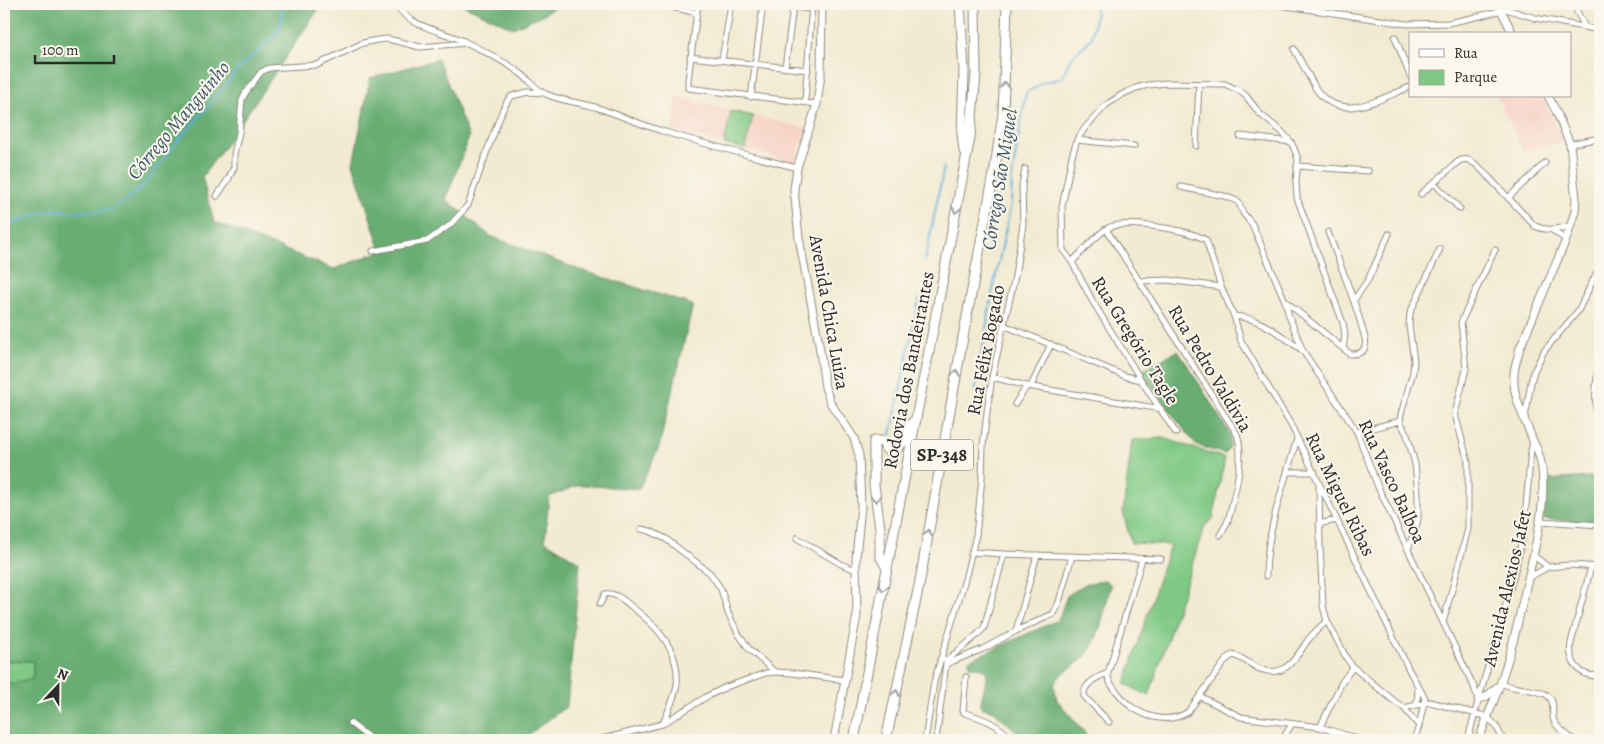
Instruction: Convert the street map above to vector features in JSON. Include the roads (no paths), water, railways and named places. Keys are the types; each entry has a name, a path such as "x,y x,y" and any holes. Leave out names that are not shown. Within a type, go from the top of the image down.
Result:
{"highway":[{"path":"960,4 964,70 962,134 965,162"},
{"name":"Rodovia dos Bandeirantes","path":"854,740 970,138 976,74 974,4"},
{"name":"SP-348","path":"886,740 920,582 995,168 1003,113 1007,5"},
{"path":"887,568 880,556 880,528 874,485 874,441 882,441 886,449 892,452 895,451 904,441 905,430 915,419"}],"main road":[{"name":"Avenida Chica Luiza","path":"822,4 821,74 817,104 797,168 794,189 799,238 825,387 831,404 854,438 859,455 861,506 857,542 857,615 834,740"},
{"path":"1499,7 1512,32"},
{"name":"Avenida Alexios Jafet","path":"1479,740 1506,667 1540,521 1542,480 1539,454 1514,388 1515,364 1566,240 1571,226 1576,199 1570,144 1549,98"},
{"path":"1478,699 1486,697 1501,683"}],"street":[{"path":"396,4 402,12 415,21 449,34 492,55 520,73 544,93 560,100 597,108 671,133 797,168"},
{"path":"660,4 697,14"},
{"path":"698,4 687,84 690,89 817,104"},
{"path":"722,60 731,4"},
{"path":"751,97 763,4"},
{"path":"771,4 793,8 812,6 805,102"},
{"path":"1273,4 1414,24 1448,23 1499,7 1535,18 1600,30"},
{"path":"1573,4 1584,27"},
{"path":"785,68 793,8"},
{"path":"1395,37 1409,73"},
{"path":"217,196 234,167 234,154 239,133 242,100 262,72 269,68 317,65 363,43 377,40 388,39 420,47 467,43"},
{"path":"1600,47 1600,74"},
{"path":"1294,49 1320,95 1332,104 1350,108 1409,87"},
{"path":"690,57 808,70"},
{"path":"1134,146 1077,140 1099,112 1123,94 1148,85 1167,82 1224,84 1240,91 1246,96 1260,114 1291,142 1296,152 1297,198 1343,323 1345,334 1343,348"},
{"path":"1196,146 1200,84"},
{"path":"373,250 427,241 450,225 468,205 508,100 512,96 528,92 544,93"},
{"path":"1240,136 1291,142"},
{"path":"1570,144 1600,138"},
{"name":"Rua Gregório Tagle","path":"1077,140 1072,156 1062,217 1063,250 1072,262 1092,302 1176,433"},
{"path":"1420,194 1459,161 1463,159 1468,160 1478,166 1535,226 1540,229 1552,230 1571,226"},
{"path":"1508,198 1545,163"},
{"path":"1297,166 1368,171"},
{"name":"Rua Félix Bogado","path":"925,740 934,682 972,552 977,526 986,412 1024,224 1022,185 1025,169"},
{"path":"1434,183 1460,209"},
{"name":"Rua Vasco Balboa","path":"1181,187 1235,200 1239,203 1243,213 1252,224 1285,301 1288,316 1303,351 1357,432 1378,487 1444,622 1478,699"},
{"name":"Rua Miguel Ribas","path":"1106,229 1116,225 1144,225 1204,238 1208,243 1221,287 1234,316 1241,342 1291,425 1315,472 1336,520 1418,687 1424,694 1425,703"},
{"path":"1072,262 1106,229"},
{"name":"Rua Pedro Valdivia","path":"1106,229 1237,434 1240,444 1240,456 1229,516 1220,535"},
{"path":"1552,230 1566,240"},
{"path":"1285,301 1350,354 1356,354 1364,350 1365,339 1354,300 1328,232"},
{"path":"1354,300 1368,280 1389,234"},
{"path":"1408,550 1418,520 1415,464 1407,435 1400,421 1413,372 1414,360 1409,326 1410,313 1440,249"},
{"path":"1444,622 1468,529 1468,462 1455,414 1466,369 1461,322 1495,250"},
{"path":"1525,418 1531,382 1537,365 1544,351 1580,307 1600,266"},
{"path":"1140,281 1167,280 1221,287"},
{"path":"1234,316 1251,318 1262,323 1303,351"},
{"path":"1004,325 1125,376 1141,380"},
{"path":"1015,404 1030,386 1050,344"},
{"path":"1600,364 1595,382 1595,398 1600,435"},
{"path":"992,377 1030,386 1161,409"},
{"path":"1357,432 1400,421"},
{"path":"1266,576 1267,551 1283,486 1298,439"},
{"name":"Avenida Alexios Jafet","path":"1468,740 1474,712 1519,554 1525,516 1530,451 1533,441"},
{"path":"1288,472 1315,472"},
{"path":"1319,482 1323,606 1327,620 1353,667 1404,708 1419,726"},
{"path":"1320,524 1336,520"},
{"path":"1540,521 1600,525"},
{"path":"641,529 666,539 710,573 721,589 728,613 738,633 749,649 775,672"},
{"path":"797,538 841,564 856,570"},
{"path":"972,552 1142,560 1161,559"},
{"path":"936,740 946,662 984,628 1004,554"},
{"path":"1016,631 1037,555"},
{"path":"1533,555 1548,567"},
{"path":"940,659 946,662 983,649 1053,614 1059,602 1072,556"},
{"path":"1142,560 1107,678 1113,688 1129,705 1144,714 1154,717 1171,718 1182,716 1188,712 1226,660 1232,655 1260,669 1272,671 1281,669 1297,657 1312,634 1327,620"},
{"path":"1528,578 1548,567 1569,565 1600,567"},
{"path":"1591,567 1570,652 1572,661 1584,674 1600,675"},
{"path":"600,604 605,594 609,593 620,598 650,621 671,649 676,666 677,686 662,724"},
{"path":"1320,727 1342,682 1353,667"},
{"path":"599,740 662,724 726,686 758,676 775,672 845,680"},
{"path":"1108,673 1098,677 1086,686 1084,696 1109,722"},
{"path":"966,677 963,711 990,721 1013,740"},
{"path":"1501,683 1549,697 1553,704 1554,721 1557,726 1574,740"},
{"name":"Rua Miguel Ribas","path":"1418,687 1418,704"},
{"path":"1201,696 1236,715 1320,727 1361,740"},
{"path":"1414,740 1425,703"},
{"path":"1404,708 1418,704 1437,703 1474,712 1494,722 1503,740"},
{"path":"350,723 372,740"},
{"path":"1282,740 1292,724"},
{"path":"1594,740 1600,735"}],"waterway":[{"name":"Córrego Manguinho","path":"7,226 37,214 54,210 82,212 111,210 127,200 147,182 180,138 214,100 237,70 276,34 281,24 283,4"},
{"name":"Córrego São Miguel","path":"975,393 992,294 1011,204 1012,175 1026,93 1044,82 1062,78 1070,59 1092,38 1097,4"},
{"path":"925,261 944,167"},
{"path":"891,435 919,299"}]}
